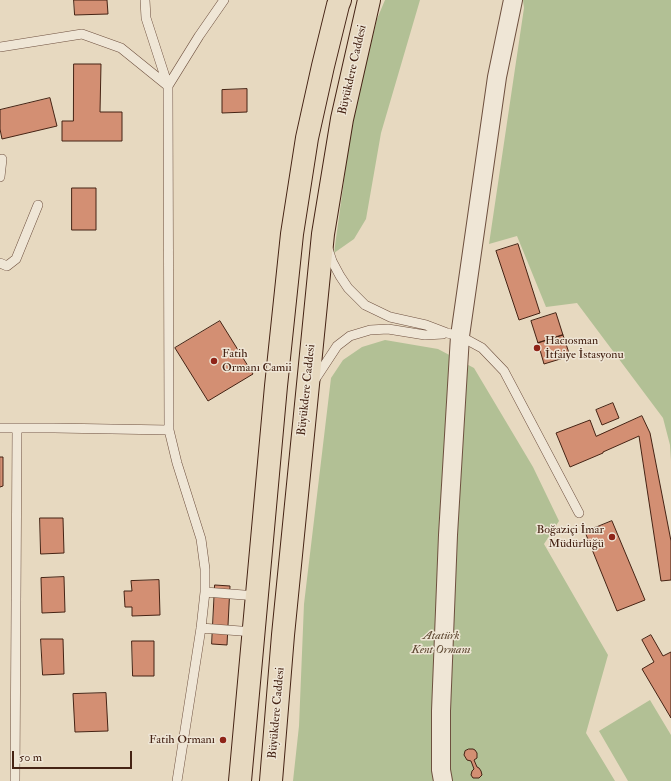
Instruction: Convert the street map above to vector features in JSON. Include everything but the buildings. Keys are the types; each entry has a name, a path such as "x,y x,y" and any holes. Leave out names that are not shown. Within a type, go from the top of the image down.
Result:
{"main road":[{"name":"Büyükdere Caddesi","path":"240,781 270,633 307,390 323,234 342,119 369,1"},
{"name":"Büyükdere Caddesi","path":"271,781 270,633 257,596 261,550 292,234 307,138 339,2"},
{"path":"261,550 270,580 270,633"}],"street":[{"path":"443,781 441,770 441,711 454,335 497,77 513,0"}],"lane":[{"path":"145,0 146,18 168,86 169,430 177,463 201,540 205,569 205,592 201,628 176,781"},
{"path":"168,86 198,36 224,0"},
{"path":"0,47 82,34 121,48 168,86"},
{"path":"0,177 2,159"},
{"path":"0,263 7,266 16,259 38,205"},
{"path":"323,234 332,261 340,276 348,288 365,305 390,317 454,335 482,348 504,371 579,513"},
{"path":"307,390 337,346 350,336 370,330 388,329 425,335 454,335"},
{"path":"0,428 169,430"},
{"path":"15,781 17,428"},
{"path":"205,592 257,596"},
{"path":"201,628 270,633"}],"green space":[{"path":"385,0 420,0 381,133 366,219 354,239 334,253 352,122 377,19"},
{"path":"523,0 671,0 671,461 670,445 663,418 577,303 546,307 517,236 489,244 524,8"},
{"name":"Atatürk Kent Ormanı","path":"385,340 438,349 474,368 533,467 559,521 544,544 608,655 586,733 615,781 293,781 299,726 304,604 331,378 343,360 362,347"},
{"path":"650,700 671,735 671,781 628,781 599,731"}],"place":[{"name":"Hacıosman İtfaiye İstasyonu","path":"537,348"},
{"name":"Fatih Ormanı Camii","path":"214,361"},
{"name":"Boğaziçi İmar Müdürlüğü","path":"612,537"},
{"name":"Fatih Ormanı","path":"223,740"}]}
